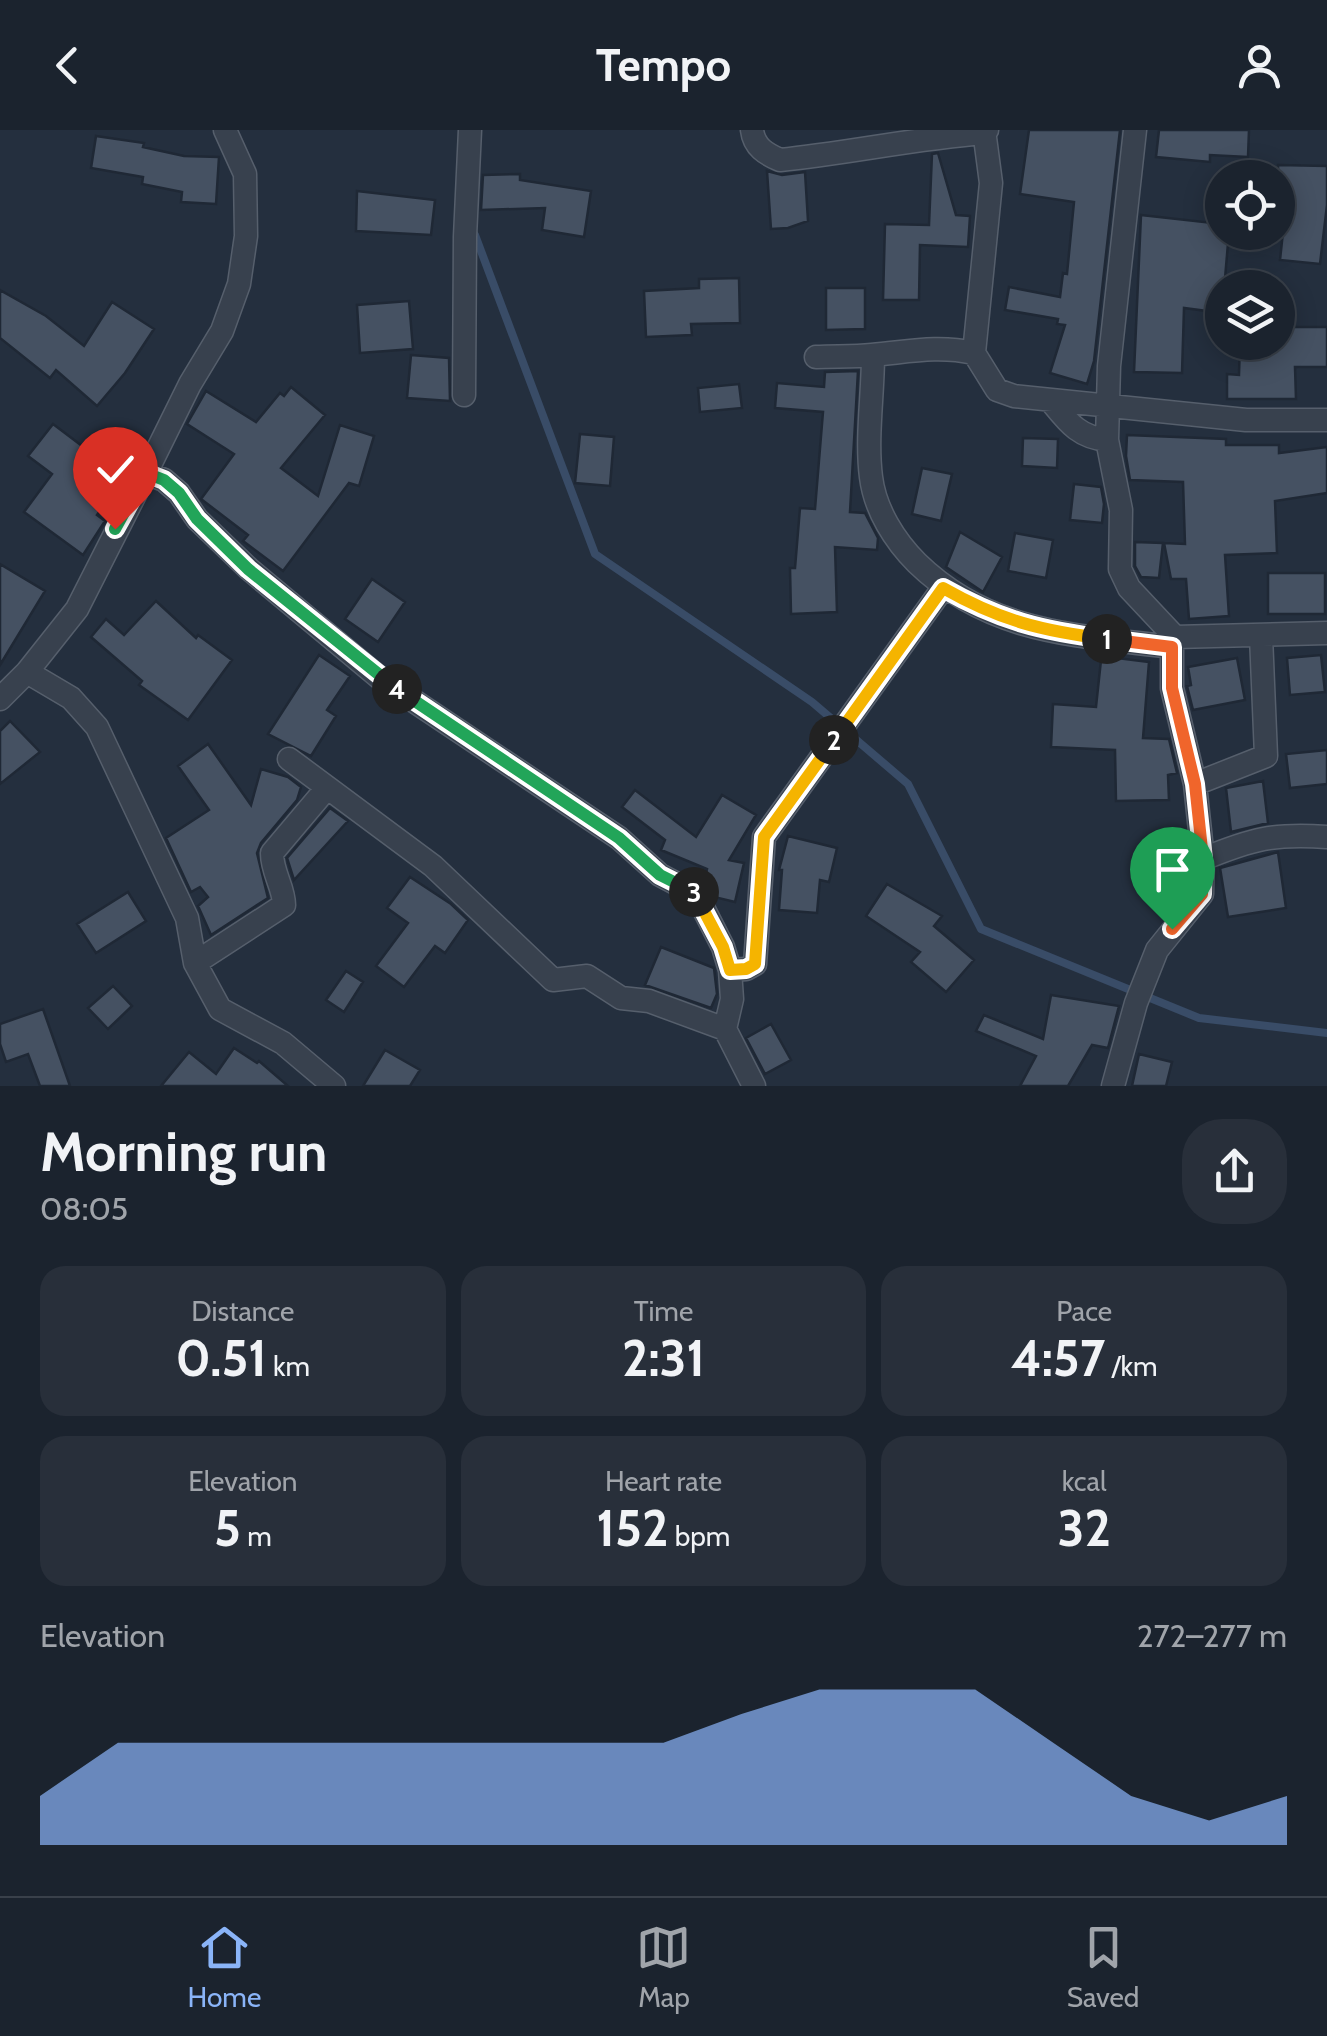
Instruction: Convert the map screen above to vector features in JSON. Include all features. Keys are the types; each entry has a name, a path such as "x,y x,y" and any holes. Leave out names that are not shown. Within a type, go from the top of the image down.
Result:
{"street":[{"path":"464,395 464,237 470,130"},
{"path":"752,130 764,154 780,160 985,131 991,183 974,353 998,390 1014,396 1246,420 1327,420"},
{"path":"1113,1086 1136,1003 1157,950 1202,894 1203,859 1195,784 1172,688 1174,642 1129,588 1120,568 1121,510 1107,440 1109,366 1135,130"},
{"path":"0,698 27,672 77,609 190,384 222,331 239,284 246,236 246,174 231,131"},
{"path":"816,357 936,347 974,353"},
{"path":"873,355 871,478 883,516 900,546 943,588 984,612 1064,634 1174,642 1327,633"},
{"path":"1050,400 1074,430 1107,440"},
{"path":"146,473 164,480 179,493 197,519 248,569 381,679 619,838 660,875 696,894 723,947 730,970 732,999 724,1029"},
{"path":"730,970 755,964 764,837 943,588"},
{"path":"1195,784 1266,756 1261,636"},
{"path":"27,672 71,698 97,727 187,918 196,963 220,1009 282,1043 334,1086"},
{"path":"289,760 433,866 553,980 587,976 620,998 649,1001 724,1029 754,1086"},
{"path":"196,963 284,905 284,896 272,872 272,853 326,789"},
{"path":"1203,859 1242,842 1284,834 1327,837"}],"building":[{"path":"1029,130 1120,130 1094,361 1087,384 1050,373 1065,325 1057,324 1058,319 1005,310 1009,287 1060,297 1063,273 1067,274 1074,202 1020,194"},
{"path":"1159,130 1249,130 1248,157 1210,155 1210,160 1205,162 1156,157"},
{"path":"96,136 144,143 143,147 184,156 219,157 216,204 181,202 182,192 142,184 143,177 91,168"},
{"path":"938,153 956,215 970,216 968,247 920,245 919,300 883,300 885,224 929,225 932,154"},
{"path":"1295,165 1327,166 1320,264 1280,260 1281,250 1295,250"},
{"path":"767,171 782,175 805,172 808,221 771,229"},
{"path":"520,174 520,180 591,191 584,237 542,230 545,208 481,210 483,175"},
{"path":"357,191 435,200 431,235 356,231"},
{"path":"1141,215 1205,222 1205,250 1227,250 1226,270 1205,270 1205,311 1184,308 1182,373 1134,372"},
{"path":"739,278 740,323 691,324 692,335 646,337 644,291 699,288 699,279"},
{"path":"826,288 865,288 865,329 826,330"},
{"path":"0,290 46,316 84,346 112,302 154,329 97,406 56,370 50,378 0,338"},
{"path":"409,301 413,349 360,353 357,305"},
{"path":"1295,327 1327,327 1327,367 1295,367 1296,399 1227,399 1227,374 1239,375 1239,360 1295,360"},
{"path":"411,355 449,358 450,401 407,398"},
{"path":"858,371 850,512 865,513 878,538 877,550 835,547 837,612 791,614 790,568 795,568 800,508 815,509 823,412 775,408 777,383 824,387 825,372"},
{"path":"739,384 742,408 700,412 698,388"},
{"path":"291,387 325,415 281,468 318,496 340,425 374,436 359,486 349,483 283,571 243,541 248,535 201,499 234,454 187,424 206,391 256,422 280,393 284,396"},
{"path":"53,424 90,452 87,455 122,479 97,515 105,521 83,555 24,512 52,474 28,456"},
{"path":"580,434 614,437 610,486 575,483"},
{"path":"1127,435 1226,439 1226,445 1279,445 1279,453 1327,447 1327,493 1275,501 1277,553 1225,555 1229,616 1189,619 1186,579 1171,579 1164,543 1185,544 1183,482 1130,480"},
{"path":"1023,438 1058,439 1057,468 1022,466"},
{"path":"922,468 952,474 941,521 912,514"},
{"path":"1074,484 1101,487 1102,523 1070,520"},
{"path":"960,532 1002,557 983,592 946,567"},
{"path":"1015,533 1053,540 1046,578 1008,571"},
{"path":"1135,542 1163,543 1159,578 1141,577 1135,566"},
{"path":"0,564 45,591 0,665"},
{"path":"1268,573 1325,573 1325,614 1268,614"},
{"path":"372,579 405,602 378,642 345,619"},
{"path":"156,601 196,638 198,635 232,660 188,720 139,685 142,681 91,637 106,619 124,635"},
{"path":"319,655 350,676 327,710 336,716 311,756 268,734"},
{"path":"1321,655 1325,692 1290,695 1287,658"},
{"path":"1109,657 1149,662 1143,738 1169,739 1177,773 1168,775 1169,800 1116,801 1115,750 1051,747 1053,704 1096,707 1101,660 1108,661"},
{"path":"1237,658 1245,700 1193,710 1187,686 1191,685 1188,667"},
{"path":"10,721 40,752 0,784 0,731"},
{"path":"208,744 251,805 261,769 288,777 301,787 297,800 257,853 268,898 211,935 198,906 208,897 200,887 191,892 166,838 209,810 178,766"},
{"path":"1327,750 1327,784 1290,788 1286,754"},
{"path":"1263,781 1268,823 1231,832 1226,788"},
{"path":"635,790 696,837 722,795 756,815 729,860 744,863 735,902 714,897 704,882 707,869 661,850 665,840 622,807"},
{"path":"330,808 348,821 294,880 287,858"},
{"path":"788,836 837,848 829,882 820,880 817,913 779,910 779,870"},
{"path":"1278,852 1286,908 1228,917 1220,868"},
{"path":"410,877 468,920 445,953 435,946 404,987 376,966 408,923 387,908"},
{"path":"887,884 942,916 934,926 974,960 946,992 911,962 920,952 866,916"},
{"path":"128,892 146,921 96,953 77,924"},
{"path":"661,947 714,968 717,994 711,1008 645,985"},
{"path":"346,971 363,982 344,1012 326,1000"},
{"path":"113,986 132,1006 108,1029 88,1008"},
{"path":"1051,995 1119,1006 1108,1048 1092,1045 1068,1086 1020,1086 1036,1056 976,1031 984,1015 1043,1039"},
{"path":"43,1009 70,1086 40,1086 28,1054 6,1062 0,1044 0,1024"},
{"path":"771,1024 791,1060 765,1074 746,1038"},
{"path":"234,1048 259,1061 288,1086 161,1086 189,1052 216,1074"},
{"path":"385,1050 420,1070 410,1086 363,1086"},
{"path":"1139,1054 1172,1062 1166,1086 1132,1086"}],"waterway":[{"path":"475,235 595,554 812,702 908,784 981,929 1199,1018 1327,1033"}],"route":[{"path":"115,529 146,473 164,480 248,569 381,679 619,838 660,875 696,894 723,947 730,970 755,964 764,837 943,588 984,612 1009,620 1064,634 1172,647 1172,688 1195,784 1203,859 1202,894 1172,929"}]}
